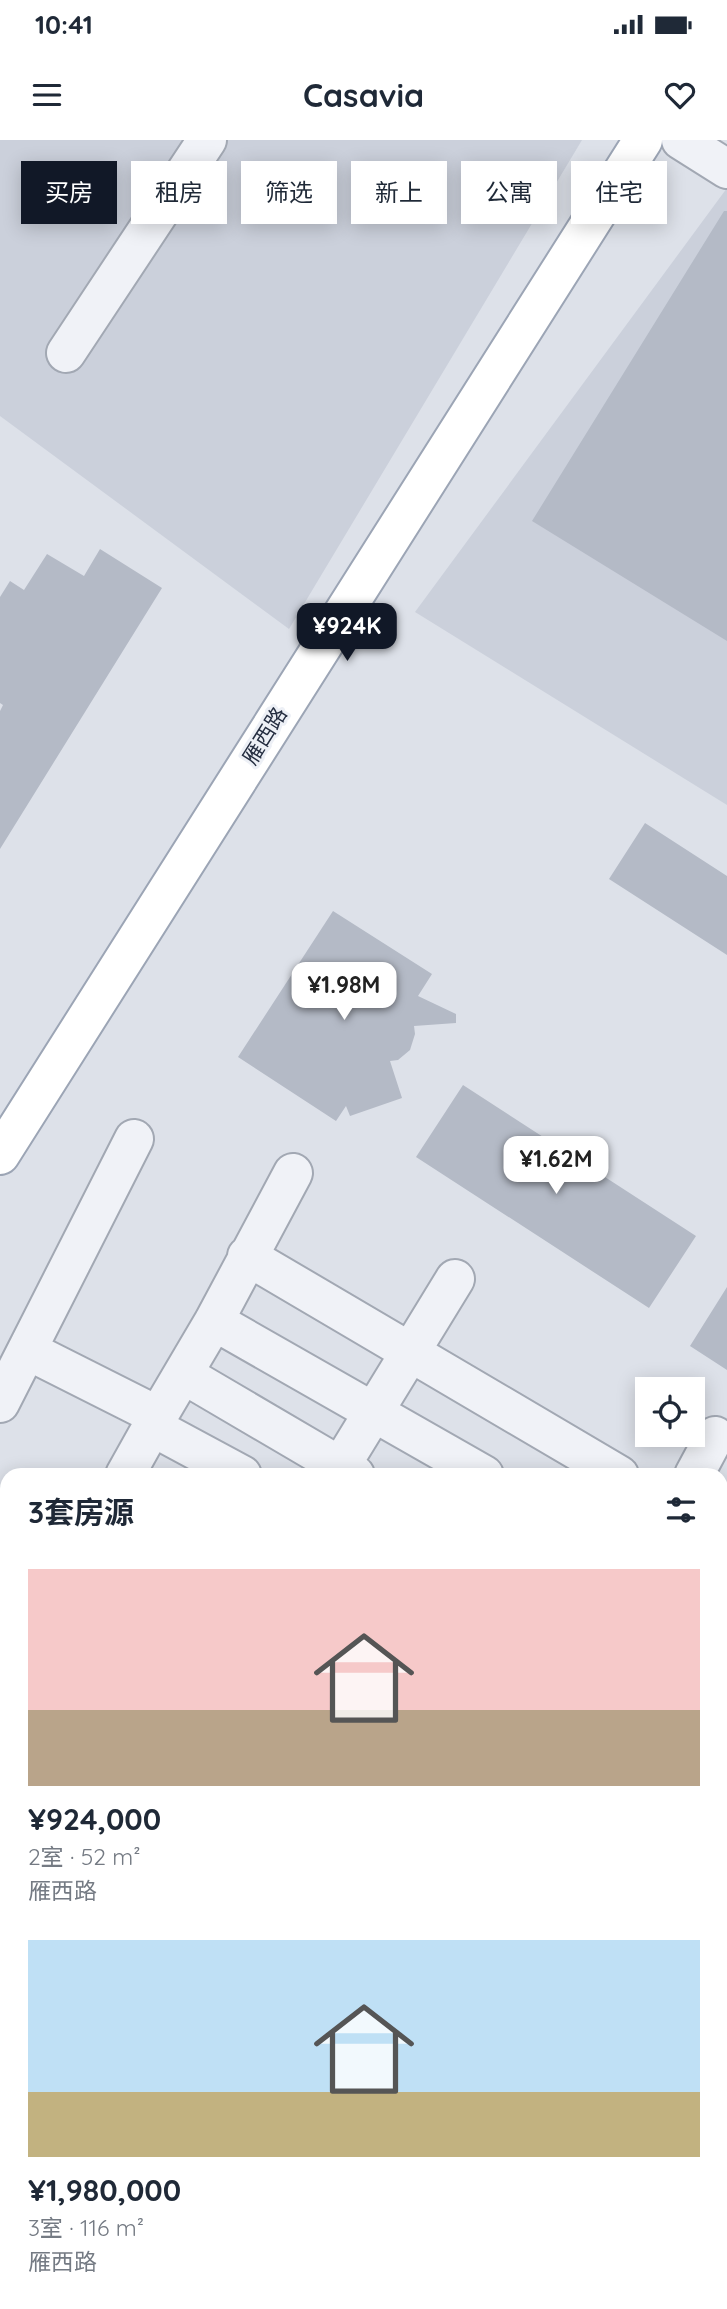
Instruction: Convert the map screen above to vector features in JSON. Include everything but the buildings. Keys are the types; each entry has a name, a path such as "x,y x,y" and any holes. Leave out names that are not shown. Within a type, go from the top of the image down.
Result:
{"main road":[{"name":"雁西路","path":"0,1155 643,140"}],"street":[{"path":"66,353 207,140"},
{"path":"681,140 727,169"},
{"path":"0,1403 134,1139"},
{"path":"129,1468 214,1321 293,1173"},
{"path":"247,1256 607,1468"},
{"path":"345,1468 373,1412 455,1279"},
{"path":"214,1321 472,1468"},
{"path":"27,1350 154,1421 231,1468"},
{"path":"183,1374 336,1468"},
{"path":"698,1468 715,1436"}],"shaded area":[{"path":"0,140 582,140 557,182 557,161 461,161 461,224 532,224 289,629 0,416"},
{"path":"727,188 727,805 415,612"}]}
